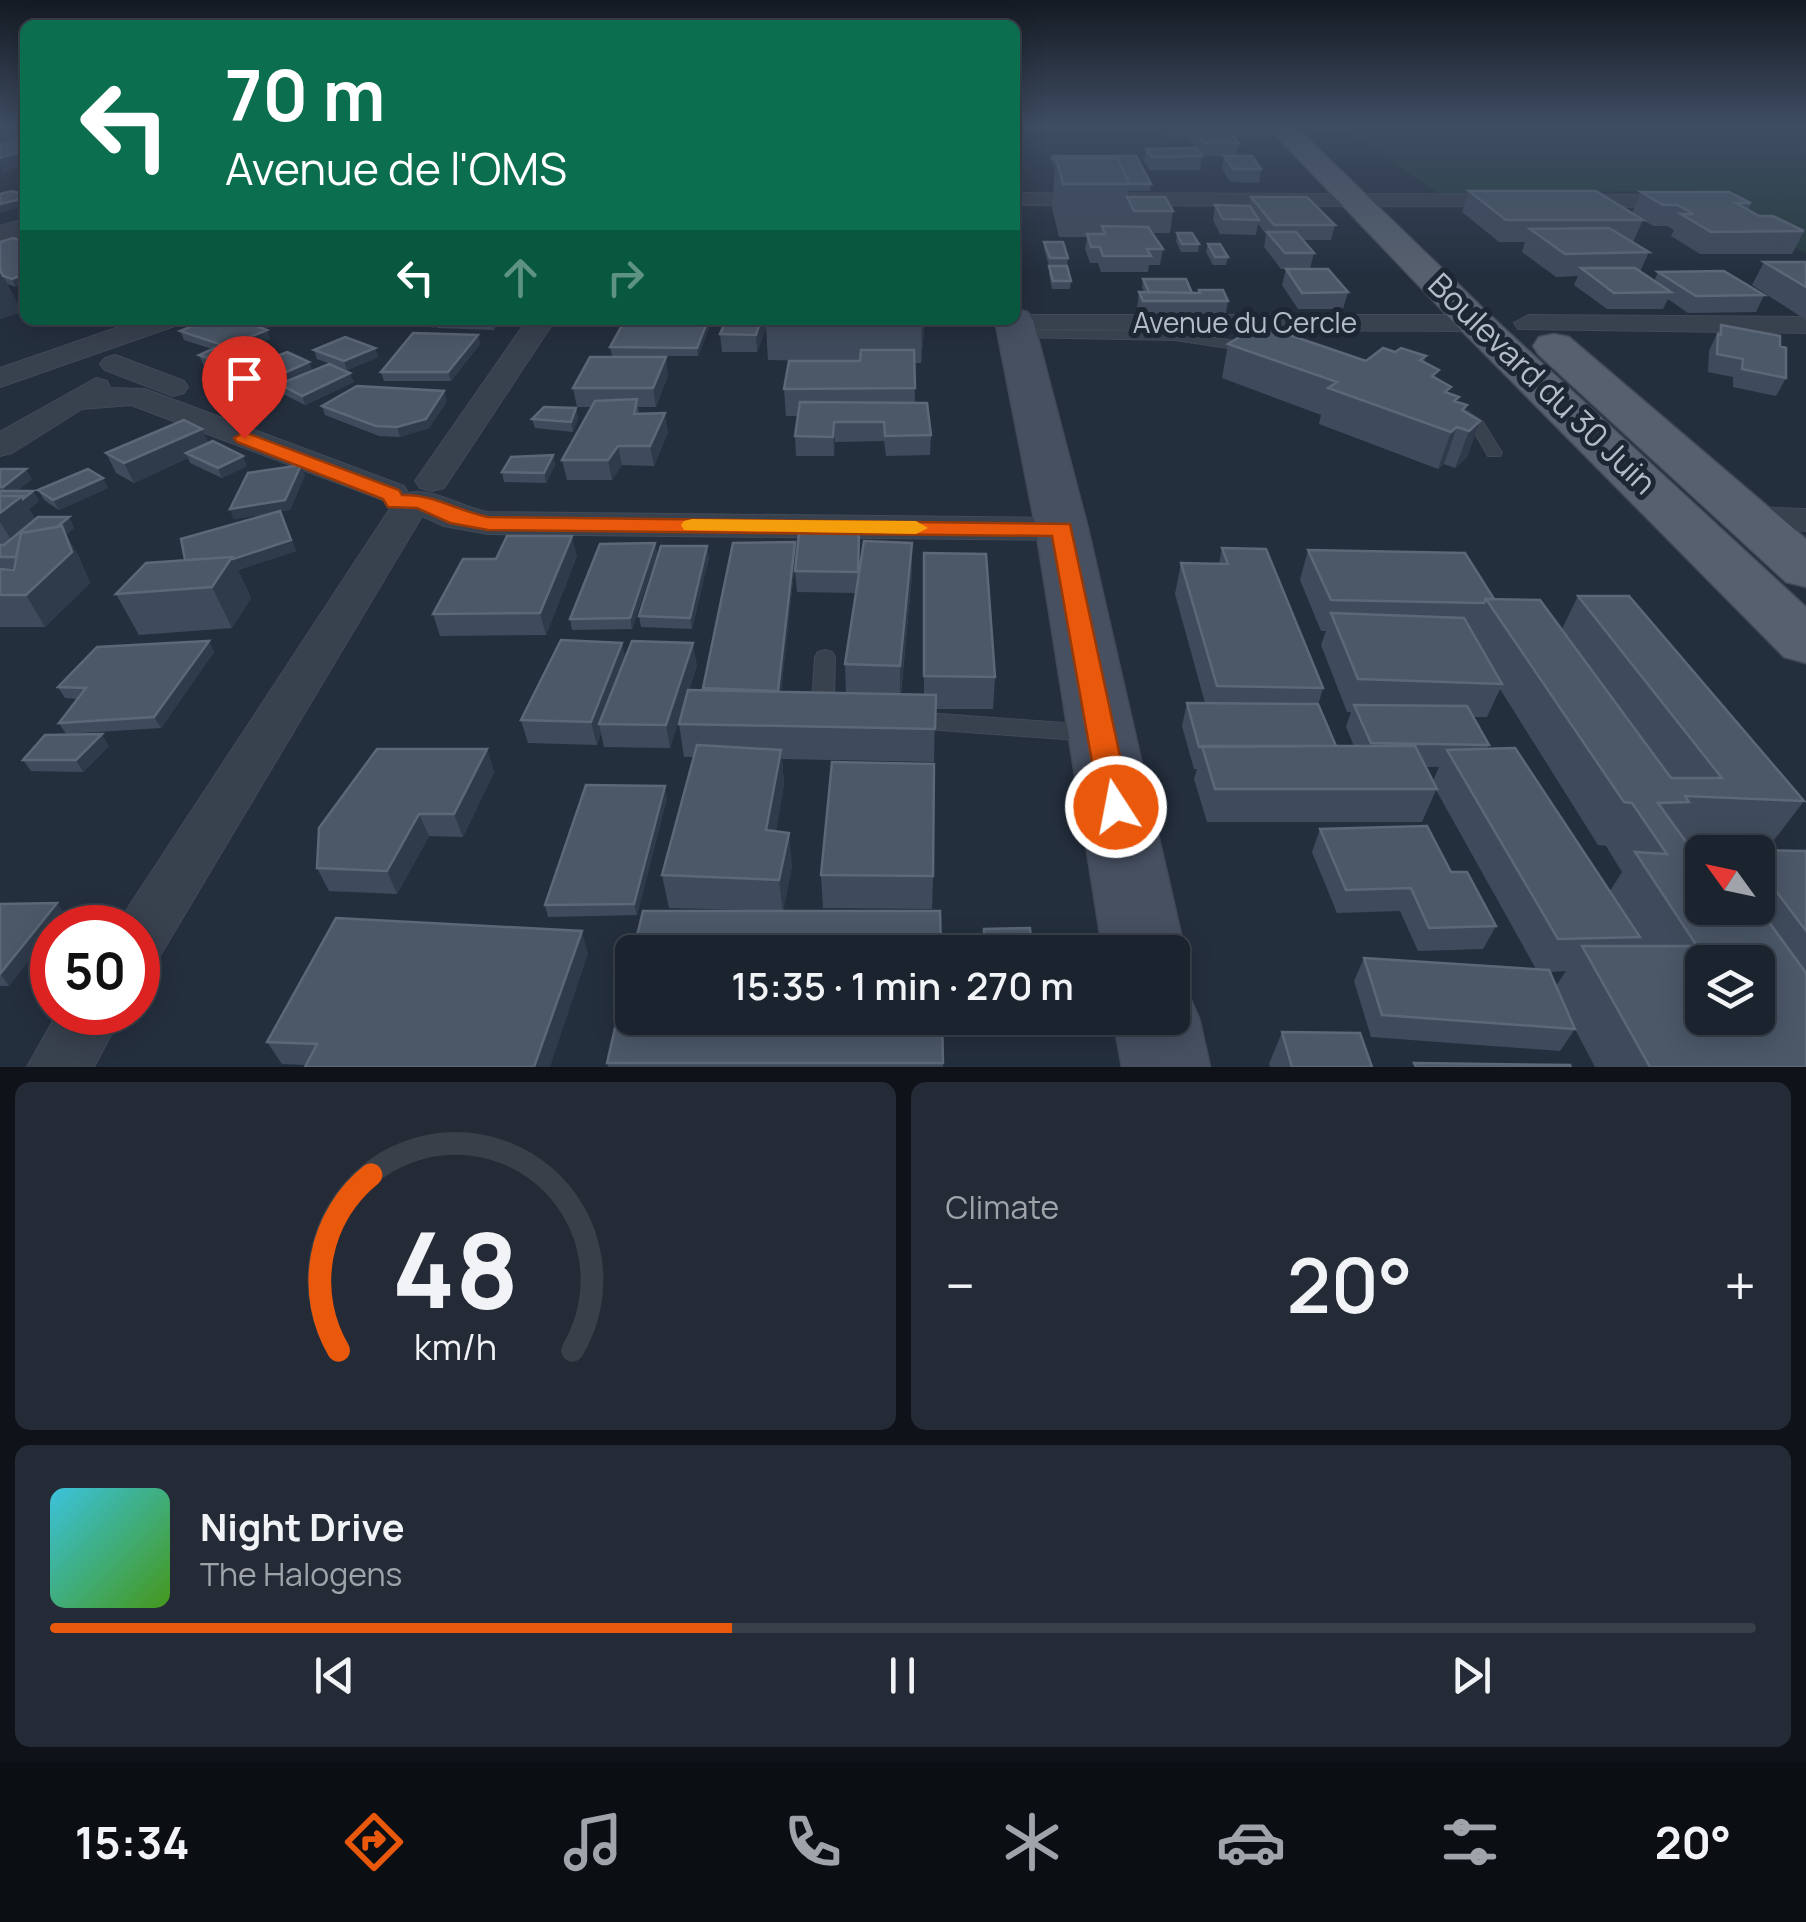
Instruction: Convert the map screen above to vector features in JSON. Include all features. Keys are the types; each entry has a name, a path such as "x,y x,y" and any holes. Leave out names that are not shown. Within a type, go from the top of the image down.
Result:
{"main road":[{"name":"Boulevard du 30 Juin","path":"1345,175 1528,323 1806,569"},
{"name":"Boulevard du 30 Juin","path":"1374,200 1476,323 1806,642"},
{"path":"1015,326 1062,529 1141,935"},
{"path":"1622,406 1806,578"},
{"path":"1569,409 1806,634"},
{"path":"1159,1035 1166,1067"}],"street":[{"path":"1020,199 1700,201"},
{"name":"Avenue du Cercle","path":"1015,326 1476,323"},
{"path":"1528,323 1806,325"},
{"path":"0,378 101,356 156,325"},
{"path":"160,905 413,492 536,325"},
{"path":"0,446 104,382 101,356"},
{"path":"101,356 413,492 458,518 488,523 1062,529"},
{"path":"0,424 63,406 134,396 413,492"},
{"path":"1750,518 1806,520"},
{"path":"58,1067 78,1035"}],"lane":[{"path":"1015,326 1175,336 1207,344 1264,348"},
{"path":"1451,402 1478,425 1494,454"},
{"path":"825,656 823,703 842,714 1102,734"}],"green space":[{"path":"1411,175 1806,175 1806,254 1696,190 1440,195"}],"building":[{"path":"1061,175 1125,175 1129,184 1063,184"},
{"path":"1125,175 1146,175 1151,184 1129,184"},
{"path":"12,191 20,193 20,199 0,204 0,194"},
{"path":"1469,191 1596,191 1643,220 1506,220"},
{"path":"1641,192 1729,192 1751,203 1736,203 1759,216 1773,216 1804,231 1711,232 1681,214 1694,214 1677,205 1663,205"},
{"path":"1127,197 1165,197 1173,211 1134,211"},
{"path":"1251,197 1307,197 1335,225 1274,225"},
{"path":"1215,205 1250,206 1259,220 1223,219"},
{"path":"1102,226 1148,227 1163,249 1147,249 1151,256 1103,256 1100,247 1091,247 1087,234 1105,234"},
{"path":"1609,228 1649,252 1565,254 1530,229"},
{"path":"1267,232 1296,232 1314,253 1285,253"},
{"path":"1177,233 1192,233 1199,244 1182,244"},
{"path":"20,240 20,276 12,279 3,276 0,242"},
{"path":"1044,242 1063,242 1068,258 1050,258"},
{"path":"1208,244 1220,244 1228,257 1215,257"},
{"path":"1764,262 1806,262 1806,287"},
{"path":"1049,266 1067,266 1071,281 1053,281"},
{"path":"1581,268 1635,268 1671,292 1614,293"},
{"path":"1286,269 1328,269 1348,292 1302,293"},
{"path":"1724,271 1764,295 1696,296 1658,272"},
{"path":"1143,279 1186,279 1192,293 1149,292"},
{"path":"1199,290 1223,290 1228,301 1143,301 1139,292 1200,293"},
{"path":"196,325 254,325 267,330 222,345 180,331"},
{"path":"622,325 706,325 697,348 610,347"},
{"path":"724,325 759,325 756,335 720,334"},
{"path":"1260,325 1366,361 1383,348 1395,352 1401,348 1426,356 1420,360 1439,370 1432,376 1451,387 1445,392 1459,397 1454,401 1467,405 1462,410 1480,421 1469,431 1457,427 1451,432 1328,388 1337,382 1228,344"},
{"path":"1721,325 1780,336 1780,346 1786,348 1786,378 1742,369 1743,359 1717,354"},
{"path":"413,333 478,335 448,372 381,372"},
{"path":"345,337 375,348 344,361 314,350"},
{"path":"230,341 252,349 222,363 199,355"},
{"path":"861,350 914,350 915,388 784,389 789,361 860,361"},
{"path":"287,352 309,362 273,378 254,365"},
{"path":"590,357 666,357 653,388 573,388"},
{"path":"329,364 350,373 302,396 280,384"},
{"path":"357,386 444,391 426,419 397,427 376,426 322,406"},
{"path":"637,399 634,414 665,413 650,446 618,446 608,460 562,460 595,401"},
{"path":"800,402 927,403 931,435 885,436 884,422 834,422 833,437 795,436"},
{"path":"544,407 576,408 571,422 532,419"},
{"path":"184,420 202,429 124,463 106,453"},
{"path":"213,441 243,456 218,468 186,453"},
{"path":"553,455 544,473 502,472 511,457"},
{"path":"301,465 285,500 230,509 248,473"},
{"path":"0,469 26,469 0,487"},
{"path":"88,469 103,478 53,500 38,490"},
{"path":"0,491 33,491 23,499 0,496"},
{"path":"0,496 22,496 0,513"},
{"path":"280,511 291,540 233,559 185,560 181,539"},
{"path":"38,517 69,517 57,527 21,533 16,557 0,557 0,545"},
{"path":"62,526 72,552 26,595 0,595 0,569 14,570 21,533"},
{"path":"859,532 858,572 795,571 799,533"},
{"path":"507,536 572,536 540,613 433,614 463,559 496,559"},
{"path":"864,541 912,543 900,666 845,664"},
{"path":"795,542 778,691 703,688 733,543"},
{"path":"655,543 630,618 570,619 600,544"},
{"path":"661,546 707,546 690,618 639,616"},
{"path":"1222,548 1266,549 1323,688 1217,686 1181,563 1228,564"},
{"path":"1308,550 1465,553 1494,599 1484,603 1331,600"},
{"path":"924,553 986,554 995,677 924,676"},
{"path":"232,557 212,587 116,594 146,563"},
{"path":"1578,596 1629,596 1804,801 1685,796 1689,802 1658,803 1685,840 1685,925 1771,925 1806,973 1806,1067 1650,1067 1582,946 1685,946 1685,1035 1775,1035 1775,945 1696,945 1635,852 1667,854 1632,803 1624,802 1486,599 1540,600 1671,778 1722,778"},
{"path":"1331,613 1464,618 1502,684 1358,679"},
{"path":"561,640 622,643 591,722 521,720"},
{"path":"209,641 154,717 59,723 86,688 58,687 97,647"},
{"path":"632,641 693,643 666,725 599,724"},
{"path":"688,690 936,695 935,729 679,724"},
{"path":"1187,703 1318,704 1336,746 1199,747"},
{"path":"1354,705 1467,706 1489,745 1371,743"},
{"path":"102,734 76,760 23,760 45,735"},
{"path":"697,745 781,750 766,830 789,833 779,880 662,875"},
{"path":"1202,746 1415,746 1437,789 1215,789"},
{"path":"1515,748 1640,937 1558,939 1447,750"},
{"path":"377,749 487,749 454,814 419,814 387,871 317,868 319,828"},
{"path":"832,762 934,764 933,876 821,875"},
{"path":"586,785 665,786 634,904 545,905"},
{"path":"1427,826 1451,872 1467,872 1496,926 1429,928 1411,888 1346,890 1320,829"},
{"path":"1775,850 1806,851 1806,931 1775,890"},
{"path":"57,903 30,905 30,937 0,974 0,904"},
{"path":"643,911 940,911 941,935 637,935"},
{"path":"336,918 582,931 534,1067 305,1067 317,1044 267,1042"},
{"path":"1030,928 1031,935 984,935 984,929"},
{"path":"1364,958 1549,970 1575,1029 1382,1015"},
{"path":"615,1028 615,1035 942,1035 943,1063 607,1063"},
{"path":"1282,1032 1360,1033 1372,1067 1292,1067"},
{"path":"1414,1063 1570,1065 1571,1067 1416,1067"}],"slow traffic":[{"path":"692,525 916,528"}],"route":[{"path":"244,438 391,494 396,502 420,501 458,518 488,523 1062,529 1116,807"}]}
